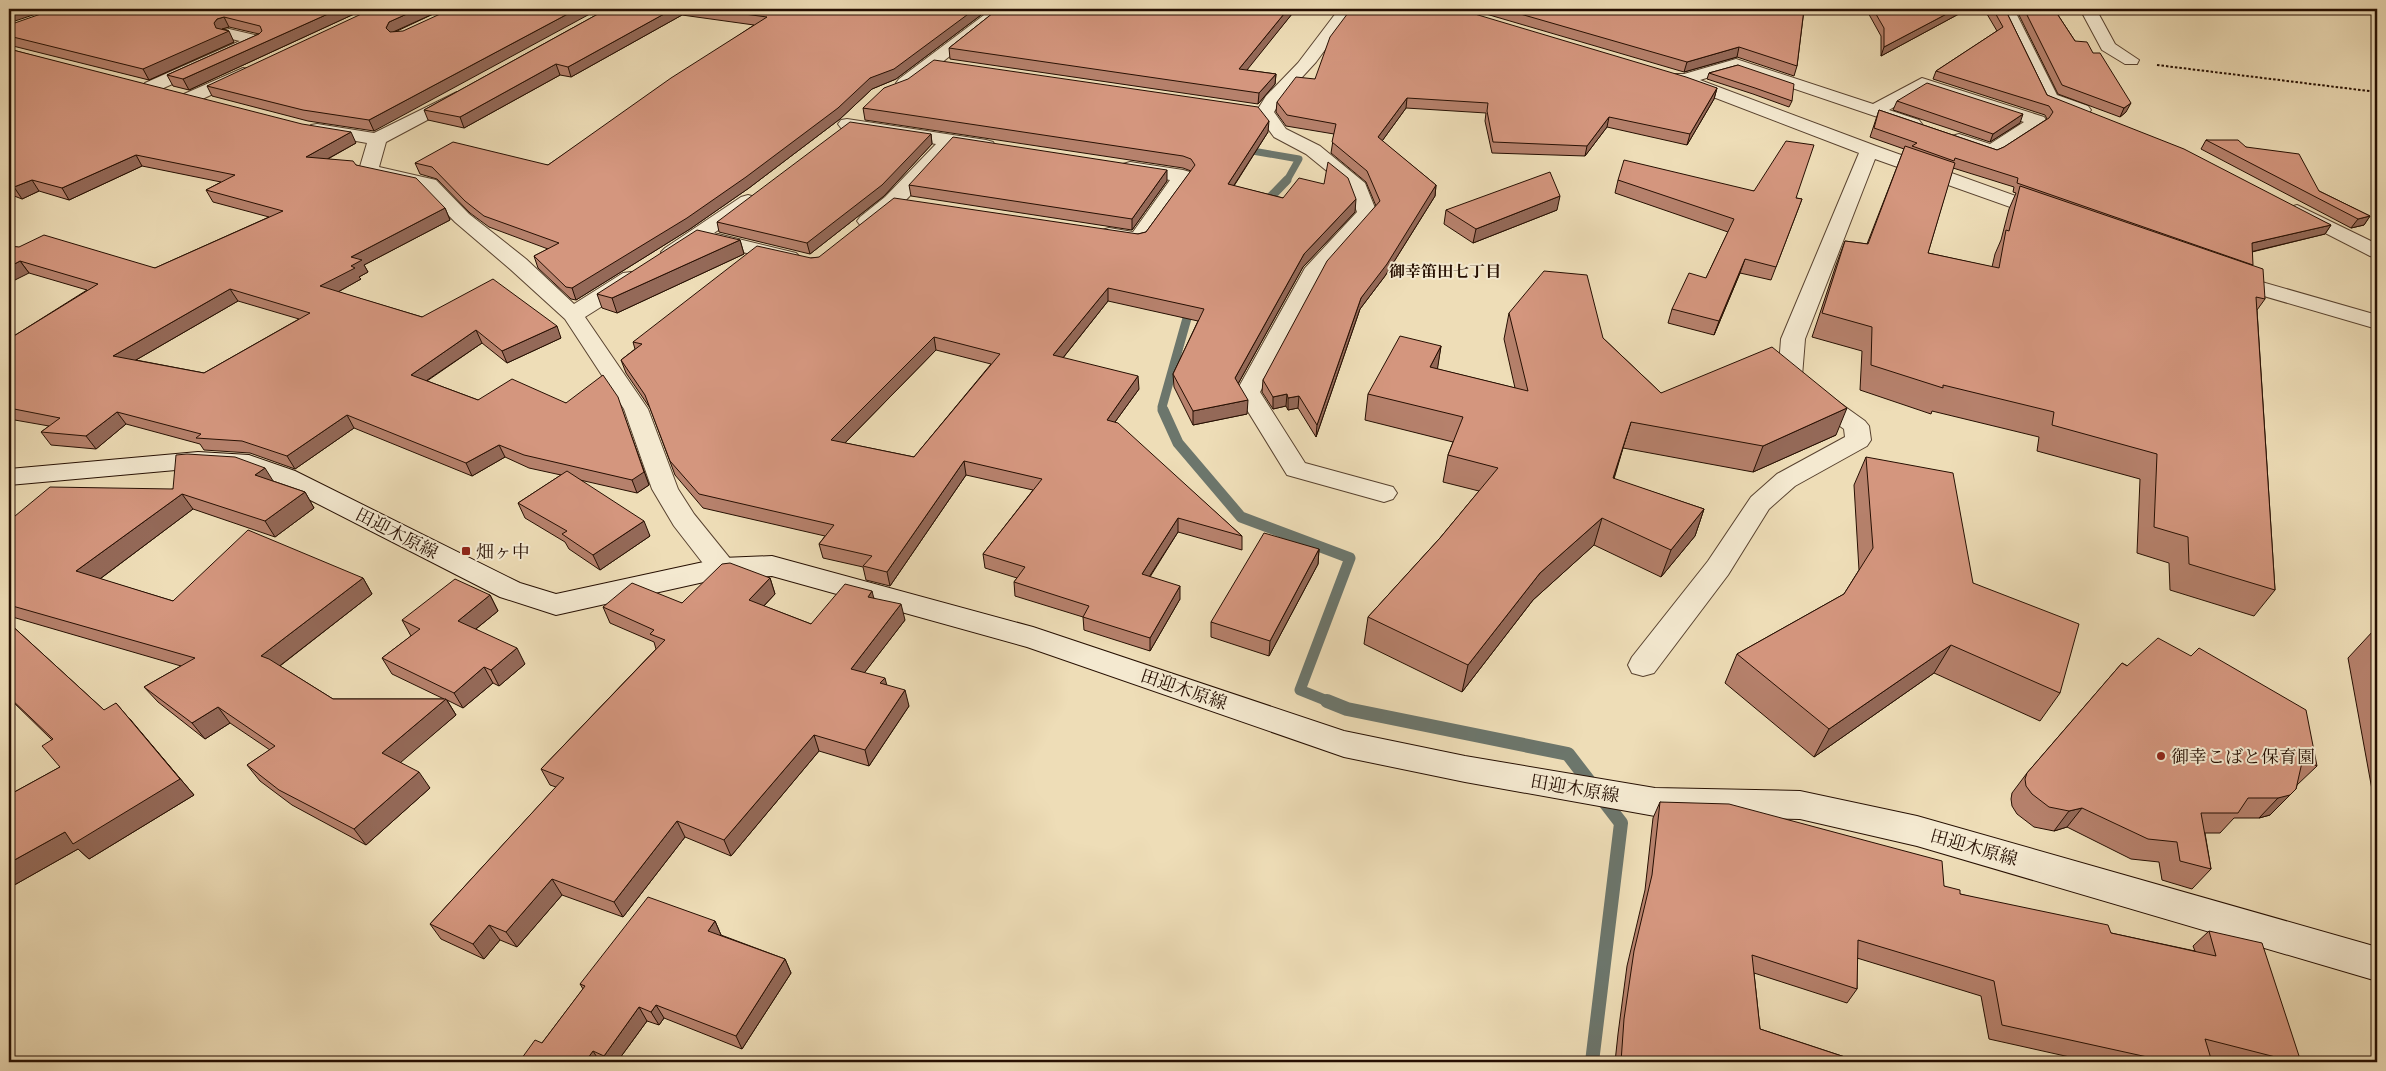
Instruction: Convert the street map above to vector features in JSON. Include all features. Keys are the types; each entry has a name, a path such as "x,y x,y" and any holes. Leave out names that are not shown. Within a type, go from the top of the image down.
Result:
{"street":[{"path":"887,91 903,85 1001,9"},
{"path":"1347,9 1331,34 1295,76 1256,111 1280,133 1314,150 1358,187 1367,213 1316,268 1248,392 1296,469 1384,493"},
{"path":"2006,9 2050,98 2096,116"},
{"path":"2088,9 2108,47 2132,60"},
{"path":"151,88 257,40 229,34"},
{"path":"931,62 951,65"},
{"path":"1684,80 1736,64 1928,129"},
{"path":"190,98 260,65"},
{"path":"1666,74 2067,221"},
{"path":"132,83 217,104"},
{"path":"1874,111 1922,83 2038,121 1992,151 1946,136"},
{"path":"299,125 376,139 474,87"},
{"path":"864,108 839,130 950,140 1008,149"},
{"path":"376,139 369,170 429,184 462,218 518,264 573,315 636,409 664,490 684,520 722,568"},
{"path":"853,232 902,203 950,140"},
{"path":"1643,665 1718,568 1760,503 1786,480 1858,440 1856,426 1790,380 1793,339 1869,150"},
{"path":"1089,231 1138,239 1183,176 1115,166"},
{"path":"573,315 698,235 764,188"},
{"path":"2279,202 2377,252"},
{"path":"698,235 804,261"},
{"path":"2208,271 2377,322"},
{"name":"田迎木原線","path":"9,477 198,460 249,463 286,476 510,590 556,605 722,568 772,566 1033,638 1344,744 1465,769 1655,802 1800,806 1820,810 1917,831 2377,964"}],"path":[{"path":"2132,60 2188,70 2377,92"}],"building":[{"path":"55,9 339,9 183,79 167,75 259,34 262,31 260,26 224,17 217,19 214,23 216,28 229,31 143,69 9,36 9,25"},
{"path":"372,9 418,9 389,22 386,28 390,32 403,31 451,9 577,9 369,120 303,110 207,86"},
{"path":"607,9 673,9 568,67 556,64 460,117 424,110"},
{"path":"706,9 975,9 894,69 870,78 838,108 746,177 687,218 572,288 566,287 534,256 559,243 484,216 465,201 432,167 415,163 453,142 548,165 671,78 767,17"},
{"path":"998,9 1288,9 1239,69 1276,74 1259,93 949,48"},
{"path":"1351,9 1458,9 1717,88 1690,134 1609,117 1587,146 1493,142 1487,111 1488,103 1407,98 1378,137 1436,185 1387,264 1361,298 1317,425 1299,396 1288,398 1287,394 1273,397 1263,380 1327,261 1380,201 1367,171 1332,142 1336,124 1287,115 1277,102 1296,77 1315,79 1330,37"},
{"path":"1503,9 1804,9 1797,66 1739,47 1687,62"},
{"path":"1873,9 1956,9 1884,47 1884,28"},
{"path":"1993,9 2005,9 2047,95 2184,149 2331,225 2252,243 2253,265 2017,183 2018,178 1955,158 1954,161 1912,146 1917,143 1874,128 1879,110 1997,150 2049,118 2053,112 2049,106 1936,71 2003,27"},
{"path":"2024,9 2054,9 2075,41 2087,42 2093,53 2100,53 2131,103 2124,108 2062,85"},
{"path":"9,49 302,124 351,132 306,157 353,161 356,165 416,178 445,208 351,257 362,260 351,266 355,268 320,286 422,317 493,279 557,326 502,351 476,330 411,375 478,400 512,379 566,403 603,375 618,397 644,472 632,480 524,455 499,445 466,463 347,415 287,456 242,441 196,438 201,434 117,412 86,436 41,432 60,418 9,408 9,339 98,284 20,261 9,267 9,246 19,247 44,235 155,268 283,211 206,190 235,175 136,155 62,188 32,180 14,187 9,186","holes":["230,289 310,313 204,373 113,356"]},
{"path":"934,60 1258,107 1269,121 1228,184 1283,198 1299,178 1324,184 1328,162 1348,178 1356,199 1304,254 1235,378 1248,400 1193,411 1173,374 1204,309 1108,288 1053,355 1138,376 1107,420 1118,423 1242,536 1178,518 1142,574 1180,586 1150,638 1083,617 1089,606 1014,582 1025,567 983,554 1042,479 964,461 887,572 863,566 872,556 819,544 834,525 699,494 670,461 645,395 621,360 642,344 633,342 757,246 811,258 819,257 894,198 1138,234 1146,232 1195,165 1191,159 1183,156 863,108 884,88 908,79","holes":["934,337 1000,354 914,457 831,440"]},
{"path":"1738,65 1794,84 1792,101 1709,73"},
{"path":"1927,83 2023,114 1993,134 1897,101"},
{"path":"850,122 931,134 882,185 807,243 717,222"},
{"path":"953,137 1167,170 1132,219 909,185"},
{"path":"2206,140 2238,140 2246,147 2299,154 2319,191 2370,216 2358,219"},
{"path":"1786,141 1814,145 1796,198 1802,199 1776,267 1745,259 1719,321 1672,309 1689,273 1706,278 1734,219 1618,180 1624,160 1754,191"},
{"path":"1905,146 1955,163 1928,253 1999,268 2006,230 2009,231 2020,186 2263,269 2265,299 2256,297 2275,590 2189,564 2188,537 2154,527 2157,454 2052,425 2054,412 1943,385 1943,388 1871,365 1872,327 1822,313 1845,241 1868,244"},
{"path":"1550,172 1560,196 1476,229 1446,210"},
{"path":"697,230 740,240 612,298 597,294"},
{"path":"1544,271 1587,275 1603,338 1661,393 1772,347 1847,408 1763,446 1631,422 1613,478 1704,509 1671,550 1602,518 1540,573 1468,665 1368,617 1440,538 1498,468 1448,455 1463,417 1368,394 1400,336 1441,346 1430,367 1528,391 1509,313"},
{"path":"176,455 235,457 265,468 255,475 305,492 265,521 182,494 76,571 173,601 248,530 363,578 261,656 269,659 333,699 446,699 382,753 419,772 354,829 279,790 247,765 275,746 218,707 192,723 144,687 195,658 9,605 9,521 50,487 173,489"},
{"path":"1866,457 1953,473 1973,583 2079,624 2060,693 1951,645 1829,729 1737,654 1844,594 1873,548"},
{"path":"567,471 644,521 593,555 562,534 567,531 518,503"},
{"path":"1264,533 1319,549 1270,641 1211,622"},
{"path":"730,563 770,578 749,600 811,624 845,584 872,591 868,597 901,604 851,669 885,678 880,683 905,690 865,750 814,735 724,840 677,821 614,902 552,879 506,932 489,925 473,944 430,924 564,778 541,769 665,640 650,634 654,630 603,607 632,583 682,603 722,564"},
{"path":"455,579 490,595 458,621 517,648 491,670 484,667 454,693 382,658 420,629 402,620"},
{"path":"9,623 104,710 116,703 180,779 73,844 65,832 9,863 9,795 60,767 42,746 53,739 9,697"},
{"path":"2374,630 2377,631 2377,647"},
{"path":"2158,638 2191,656 2199,648 2306,710 2317,766 2303,758 2296,789 2290,795 2278,798 2248,798 2238,813 2201,813 2211,869 2180,861 2177,842 2148,839 2082,808 2069,811 2049,807 2032,794 2026,786 2025,779 2027,773 2122,663 2127,666"},
{"path":"1660,802 1729,804 1942,861 1944,886 1960,890 1960,894 2108,925 2111,933 2216,956 2209,931 2262,943 2301,1062 2205,1039 2212,1062 2170,1062 2002,1025 1994,981 1858,940 1857,989 1752,955 1760,1029 1860,1062 1621,1062 1624,1019 1634,951 1652,875"},
{"path":"648,897 715,921 708,931 785,959 736,1036 656,1005 651,1012 639,1007 604,1056 593,1051 585,1062 519,1062 535,1040 542,1043 585,986 580,984"}],"waterway":[{"path":"1241,149 1299,159 1286,182"},
{"path":"1262,206 1287,180"},
{"path":"1164,411 1162,407 1191,304"},
{"path":"1163,410 1178,443 1241,517 1350,558 1300,690 1330,702"},
{"path":"1327,701 1347,709 1568,754 1621,823 1592,1062"}],"place":[{"name":"畑ヶ中","path":"466,551"},
{"name":"御幸こばと保育園","path":"2161,756"}],"district":[{"name":"御幸笛田七丁目","path":"1445,271"}]}
